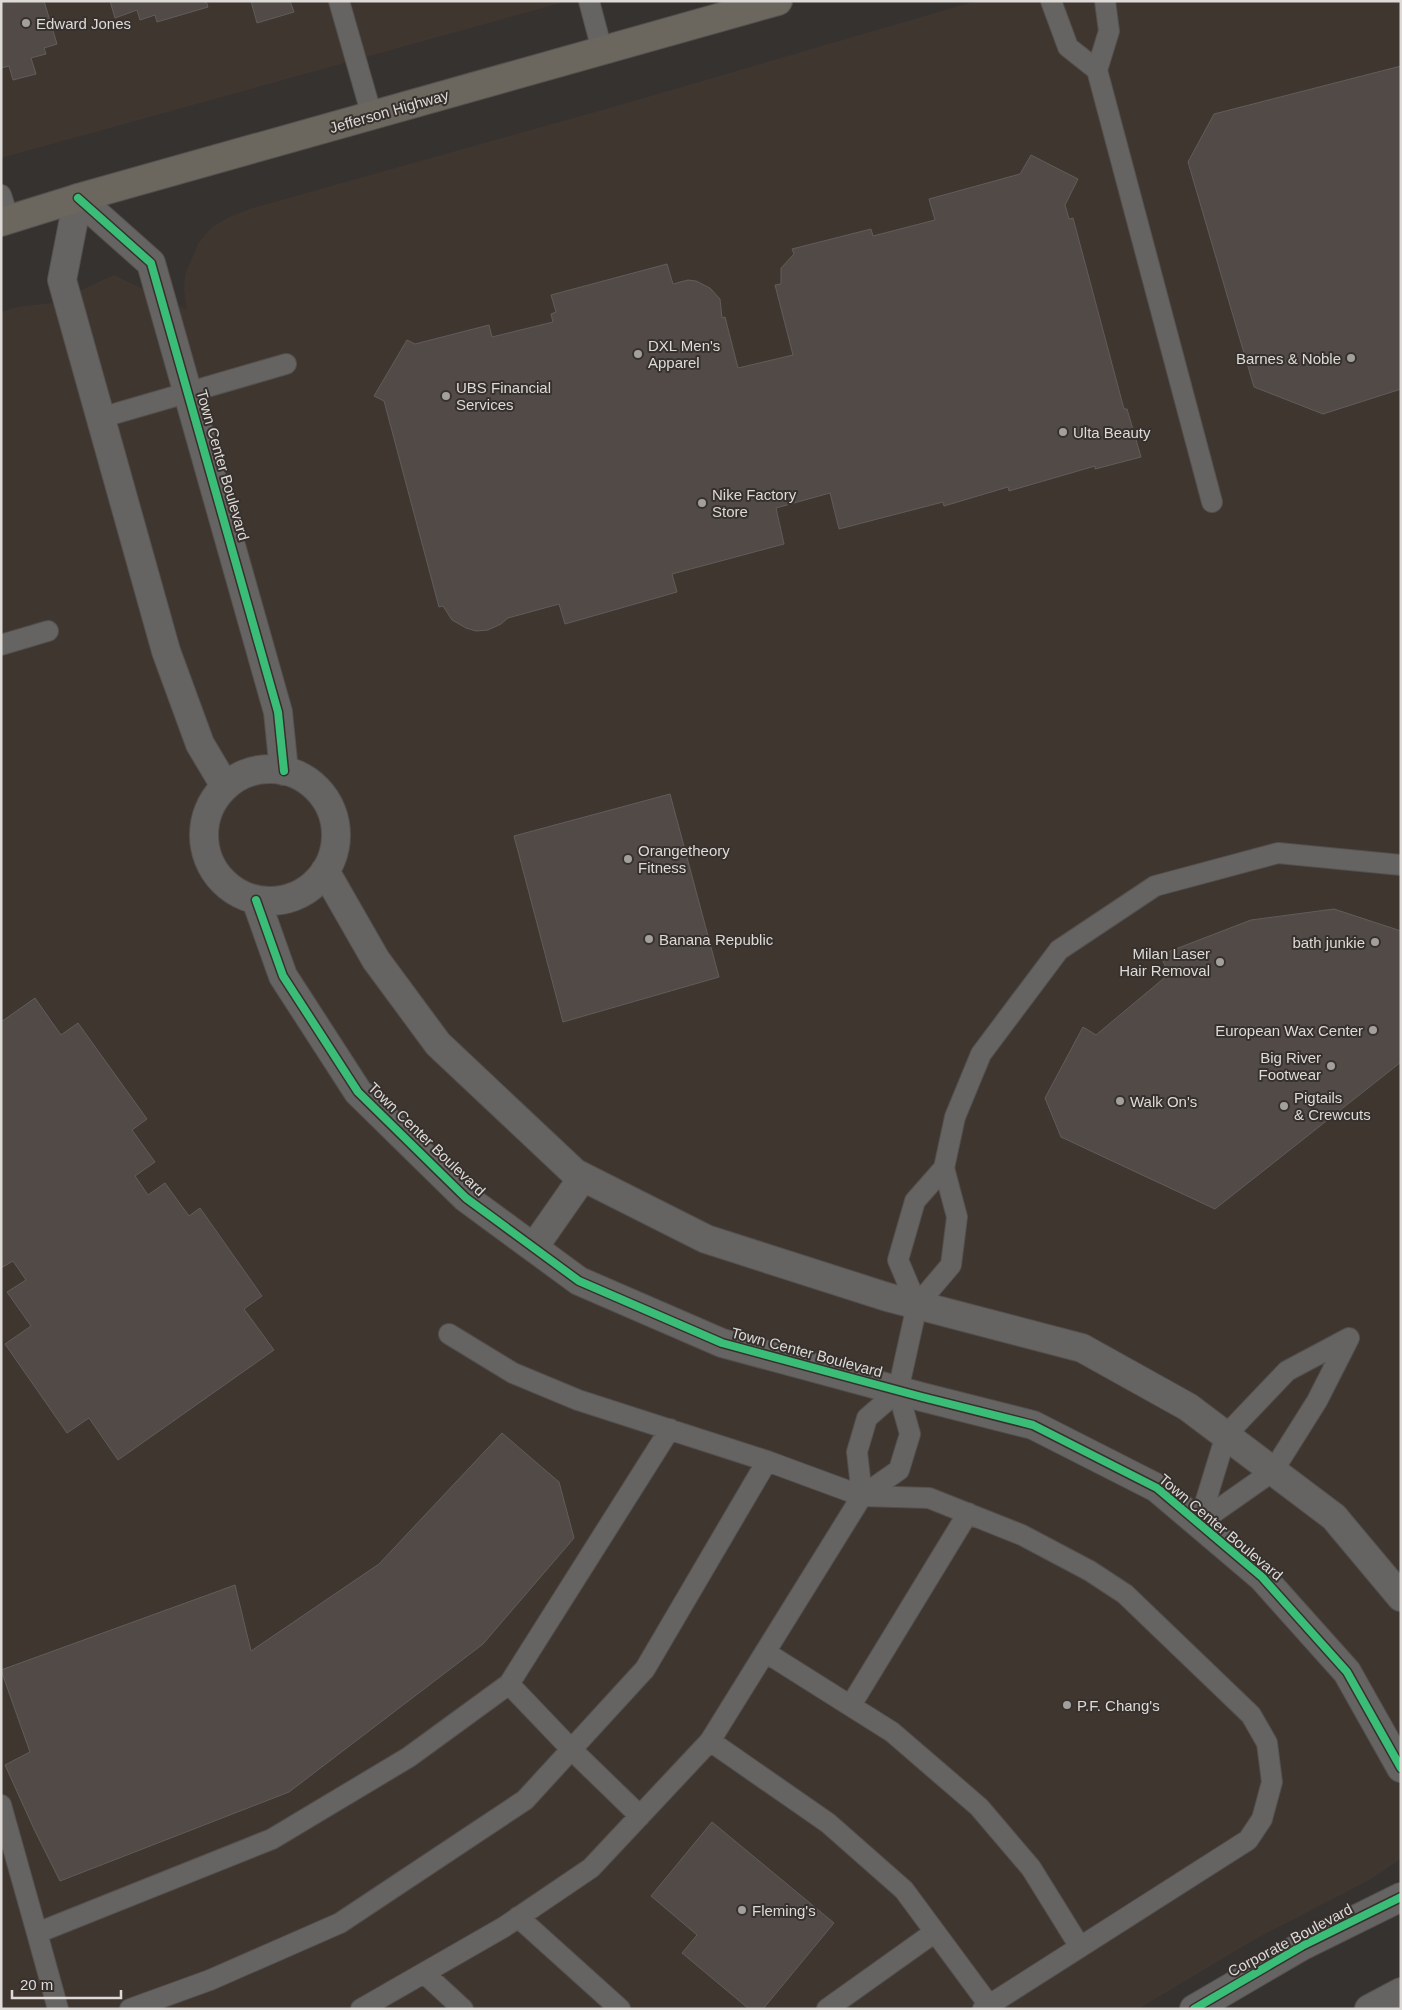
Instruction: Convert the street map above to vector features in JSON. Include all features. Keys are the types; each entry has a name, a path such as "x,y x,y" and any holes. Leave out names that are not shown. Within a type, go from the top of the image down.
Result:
{"main road":[{"name":"Jefferson Highway","path":"5,221 78,198 778,1"}],"street":[{"name":"Town Center Boulevard","path":"78,198 152,263 278,712 284,770"},
{"path":"78,198 62,280 166,651 200,744 225,786"},
{"path":"263,769 284,770 308,780 325,799 335,822 335,848 325,871 311,886 295,896 275,901 256,900 239,894 225,884 212,867 204,846 204,824 212,804 225,786 243,775 263,769"},
{"path":"325,871 376,960 438,1044 576,1173 706,1239 917,1305 1082,1348 1188,1407 1334,1517 1401,1597"},
{"name":"Town Center Boulevard","path":"256,900 283,976 358,1092 466,1198 579,1281 722,1343 898,1391 1033,1425 1157,1488 1262,1577 1347,1672 1401,1768"},
{"path":"534,1247 583,1177"},
{"name":"Corporate Boulevard","path":"1194,2009 1302,1946 1401,1897"},
{"path":"1369,2009 1401,1992"}],"lane":[{"path":"339,1 372,116"},
{"path":"589,1 602,50"},
{"path":"1051,1 1068,48 1096,70"},
{"path":"1105,1 1109,32 1096,70 1212,502"},
{"path":"1,195 5,221"},
{"path":"100,418 286,364"},
{"path":"1,644 48,632"},
{"path":"361,2009 518,1917 591,1868 710,1741 862,1496 898,1470 910,1434 898,1391 917,1305 951,1265 957,1217 944,1168 955,1117 980,1054 1059,950 1155,886 1278,853 1401,865"},
{"path":"917,1305 898,1260 915,1202 944,1168"},
{"path":"449,1334 513,1373 578,1400 767,1461 862,1496 929,1498 1022,1535 1090,1571 1125,1594 1251,1715 1267,1742 1272,1782 1262,1819 1248,1840 986,2007 904,1890 828,1823 710,1741"},
{"path":"1349,1338 1317,1401 1273,1471 1199,1523 1226,1435 1287,1371 1349,1338"},
{"path":"862,1496 857,1452 867,1418 898,1391"},
{"path":"37,1934 272,1839 409,1757 509,1684 670,1429"},
{"path":"130,2009 210,1980 340,1923 526,1800 646,1669 767,1461"},
{"path":"851,1706 968,1513"},
{"path":"765,1652 892,1732 979,1807 1030,1868 1080,1947"},
{"path":"509,1684 572,1750 640,1816"},
{"path":"1,1805 58,2009"},
{"path":"518,1917 620,2009"},
{"path":"826,2009 935,1932"},
{"path":"424,1973 463,2009"}],"shaded area":[{"path":"1,1 568,1 1,158"},
{"path":"976,1 1401,1 1401,1859 1371,1879 1252,1941 1138,2009 1,2009 1,312 17,307 53,303 114,275 187,310 184,291 185,275 199,242 212,227 229,217 253,208 620,105"}],"building":[{"name":"Edward Jones","path":"44,1 57,44 44,48 46,54 31,58 36,74 13,80 9,66 1,68 1,2"},
{"path":"110,1 206,1 208,7 157,22 155,15 140,20 137,10 115,18"},
{"path":"251,1 290,1 294,12 257,23"},
{"path":"1401,66 1401,389 1323,414 1254,387 1188,162 1214,114"},
{"path":"1031,155 1078,179 1065,205 1069,219 1073,218 1124,409 1127,409 1141,457 1095,469 1095,466 1009,491 1008,487 944,506 943,502 839,529 830,493 776,508 784,544 672,574 677,592 565,624 559,604 508,618 501,624 488,630 476,631 452,620 443,606 439,607 384,401 374,396 407,340 415,344 489,325 492,337 553,322 551,314 556,312 551,295 667,264 673,284 688,280 696,281 710,288 720,299 722,318 725,317 738,368 793,355 775,285 781,284 781,268 794,254 792,249 871,229 873,236 935,220 929,199 1020,174"},
{"path":"670,794 719,977 563,1022 514,836"},
{"path":"1334,909 1401,931 1401,1062 1215,1209 1061,1137 1045,1098 1083,1027 1096,1035 1169,974 1160,955 1251,920"},
{"path":"35,998 61,1035 78,1023 147,1119 132,1130 155,1162 135,1176 148,1195 165,1183 189,1216 200,1208 262,1296 244,1309 274,1350 118,1460 89,1418 67,1433 5,1344 31,1326 7,1292 26,1280 13,1261 1,1268 1,1022"},
{"path":"502,1433 559,1482 574,1538 483,1644 289,1792 60,1881 5,1765 30,1752 1,1670 235,1585 251,1651 379,1564"},
{"name":"Fleming's","path":"712,1822 834,1923 763,2009 749,2009 682,1953 697,1935 651,1896"}],"cycle path":[{"path":"78,198 151,263 278,712 284,771"},
{"path":"256,900 283,976 358,1092 466,1198 579,1281 722,1343 1033,1425 1157,1488 1262,1577 1347,1672 1401,1768"},
{"path":"1194,2009 1302,1946 1401,1897"}],"place":[{"name":"Edward Jones","path":"26,23"},
{"name":"DXL Men's Apparel","path":"638,354"},
{"name":"Barnes & Noble","path":"1351,358"},
{"name":"UBS Financial Services","path":"446,396"},
{"name":"Ulta Beauty","path":"1063,432"},
{"name":"Nike Factory Store","path":"702,503"},
{"name":"Orangetheory Fitness","path":"628,859"},
{"name":"Banana Republic","path":"649,939"},
{"name":"bath junkie","path":"1375,942"},
{"name":"Milan Laser Hair Removal","path":"1220,962"},
{"name":"European Wax Center","path":"1373,1030"},
{"name":"Big River Footwear","path":"1331,1066"},
{"name":"Walk On's","path":"1120,1101"},
{"name":"Pigtails & Crewcuts","path":"1284,1106"},
{"name":"P.F. Chang's","path":"1067,1705"},
{"name":"Fleming's","path":"742,1910"}]}
